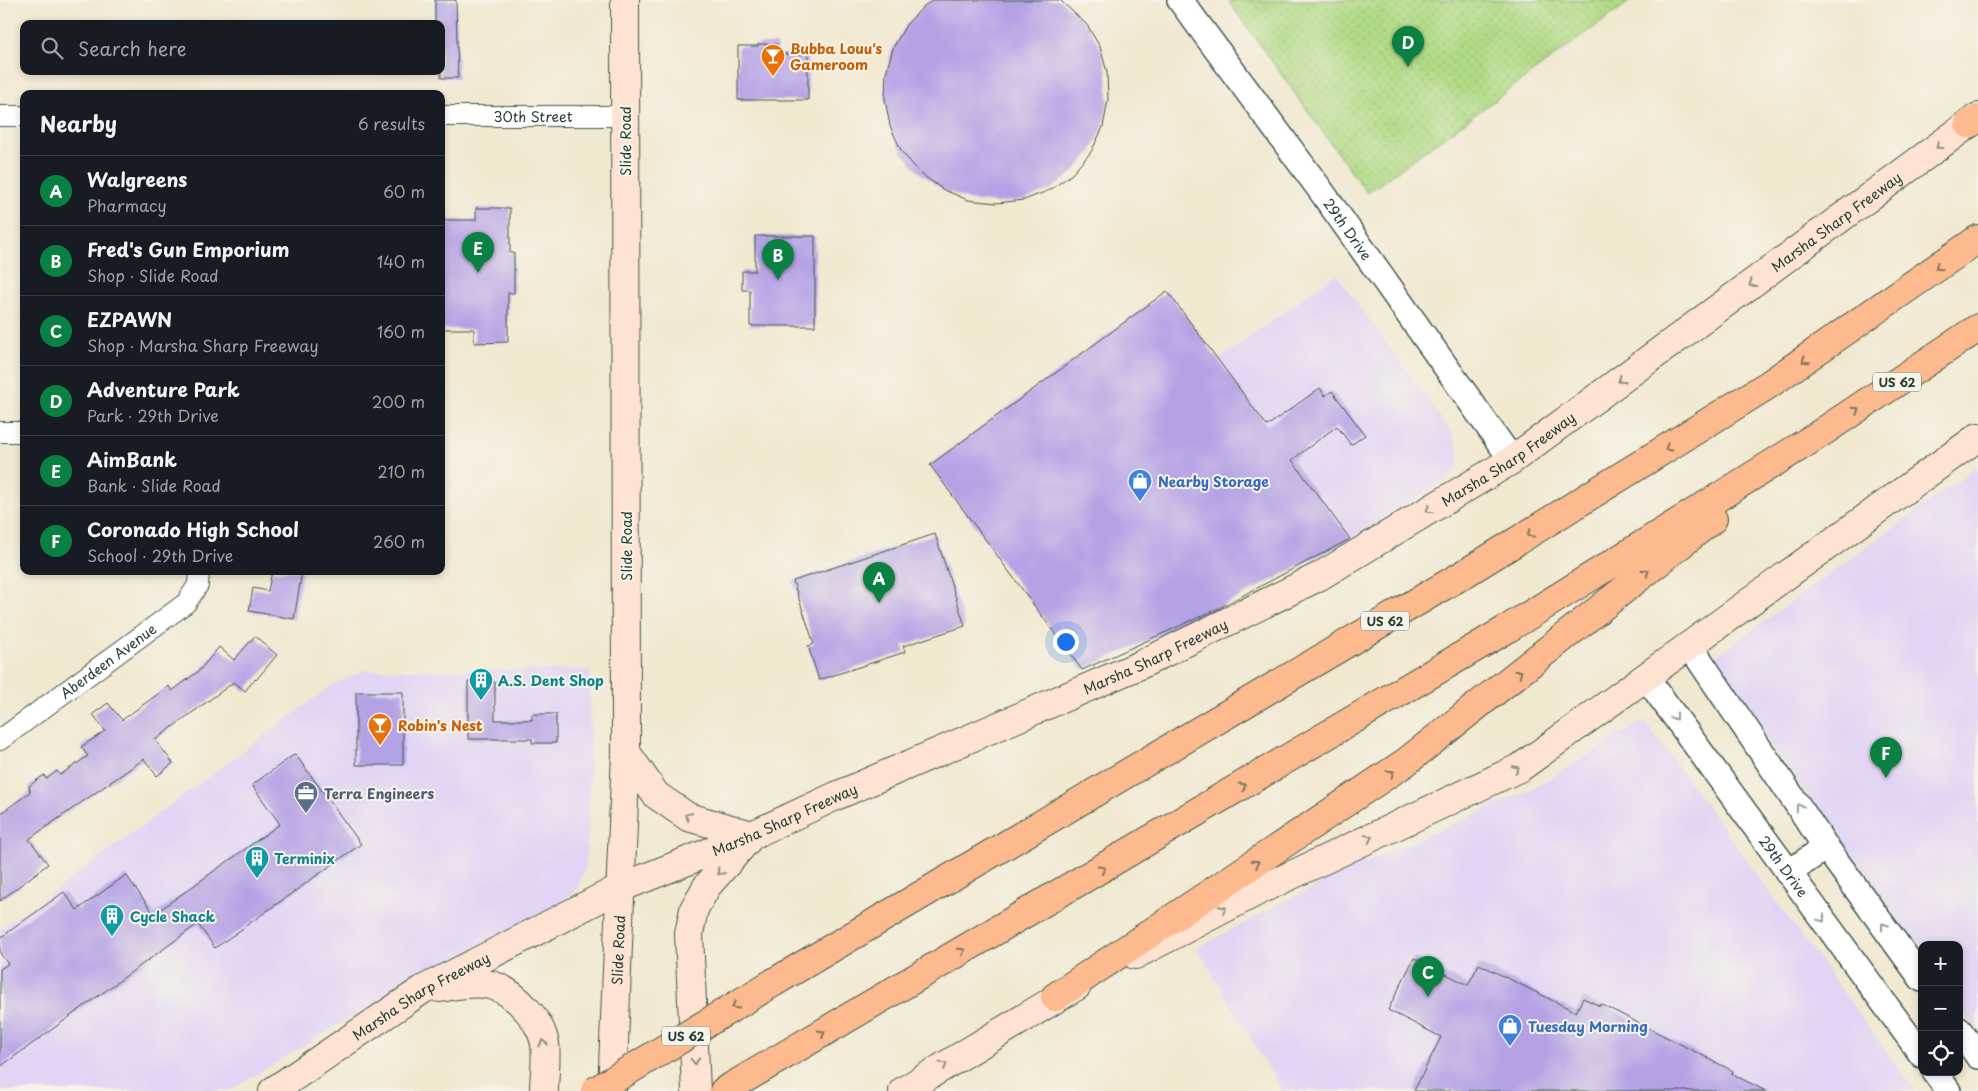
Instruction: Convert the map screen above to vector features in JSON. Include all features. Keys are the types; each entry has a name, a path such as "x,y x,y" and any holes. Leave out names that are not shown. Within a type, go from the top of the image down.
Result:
{"highway":[{"name":"US 62","path":"595,1091 776,980 1464,574 1768,385 1978,239"},
{"name":"US 62","path":"724,1091 1507,629 1816,437 1978,328"},
{"path":"1055,997 1406,762 1816,437"}],"main road":[{"name":"Slide Road","path":"612,1091 626,752 625,0"},
{"name":"Marsha Sharp Freeway","path":"273,1091 422,990 620,888 752,835 836,796 1140,665 1320,576 1512,460 1975,120"},
{"path":"902,1091 1055,997 1262,889 1521,767 1978,437"},
{"path":"626,752 656,795 688,817 752,835 707,886 694,909 689,934 696,1091"},
{"path":"422,990 461,984 493,984 514,994 534,1018 544,1043 544,1091"}],"street":[{"name":"29th Drive","path":"1180,0 1319,188 1512,460"},
{"path":"0,116 20,116"},
{"name":"30th Street","path":"445,116 626,116"},
{"path":"0,432 20,432"},
{"name":"Aberdeen Avenue","path":"0,740 186,603 198,584 199,575"},
{"path":"1690,646 1826,847 1918,974"},
{"name":"29th Drive","path":"1646,677 1918,1050"},
{"path":"1788,873 1826,847"},
{"path":"1960,1031 1978,1056"},
{"path":"1938,1076 1948,1091"}],"shaded area":[{"path":"1336,274 1453,435 1459,451 1457,466 1450,477 1350,539 1218,360"},
{"path":"1978,466 1978,1031 1963,1010 1963,941 1918,941 1918,948 1716,670 1714,662 1716,656"},
{"path":"365,670 590,670 589,823 585,869 577,889 560,904 452,960 353,1016 229,1091 0,1091 0,929 45,898 331,686"},
{"path":"1644,720 1915,1091 1282,1091 1197,948 1326,880 1534,788"}],"green space":[{"path":"1231,0 1632,0 1367,193 1229,2"}],"building":[{"path":"435,0 456,0 458,78 441,78 441,75 445,75 445,20 435,20"},
{"path":"933,0 1060,0 1087,25 1100,47 1107,72 1108,100 1103,127 1091,152 1072,174 1050,190 1024,200 996,203 968,200 942,189 920,173 902,152 890,126 885,99 886,73 893,48 906,25 924,6"},
{"name":"Bubba Louu's Gameroom","path":"758,44 777,44 777,54 808,54 808,100 738,100 738,46 758,46"},
{"path":"476,208 510,208 510,253 514,253 514,293 508,293 508,342 474,343 474,329 445,329 445,220 476,220"},
{"path":"755,236 815,236 815,326 750,326 750,290 742,290 742,271 755,271"},
{"name":"Nearby Storage","path":"1167,291 1267,426 1320,388 1325,396 1332,391 1365,435 1351,445 1337,426 1292,460 1350,539 1217,609 1082,670 930,465"},
{"path":"935,534 965,626 903,646 905,652 819,680 808,646 814,644 793,581"},
{"path":"271,575 301,575 294,619 249,611 253,588 268,591"},
{"path":"255,636 277,655 256,680 245,691 234,682 155,740 173,763 157,776 144,759 29,839 48,864 0,901 0,814 30,792 29,786 44,775 46,779 57,771 60,775 88,756 81,747 105,731 93,714 108,703 122,720 169,686 172,691 199,671 219,647 234,660"},
{"name":"A.S. Dent Shop","path":"468,682 495,682 495,720 532,720 532,714 556,714 556,743 532,743 532,739 468,739"},
{"name":"Robin's Nest","path":"356,692 403,692 403,765 356,765"},
{"path":"295,754 361,844 215,948 198,924 0,1067 0,969 8,964 0,953 0,938 64,892 77,910 126,875 154,914 280,824 252,785"},
{"path":"1414,958 1468,985 1479,964 1576,1012 1583,998 1600,1006 1601,1004 1733,1071 1732,1074 1766,1091 1414,1091 1441,1037 1388,1010"}],"place":[{"name":"Adventure Park","path":"1408,67"},
{"name":"Bubba Louu's Gameroom","path":"773,77"},
{"name":"AimBank","path":"478,273"},
{"name":"Fred's Gun Emporium","path":"778,280"},
{"name":"Nearby Storage","path":"1140,502"},
{"name":"Walgreens","path":"879,603"},
{"name":"A.S. Dent Shop","path":"481,701"},
{"name":"Robin's Nest","path":"380,746"},
{"name":"Coronado High School","path":"1886,778"},
{"name":"Terra Engineers","path":"306,814"},
{"name":"Terminix","path":"257,879"},
{"name":"Cycle Shack","path":"112,937"},
{"name":"EZPAWN","path":"1428,997"},
{"name":"Tuesday Morning","path":"1510,1047"}]}
